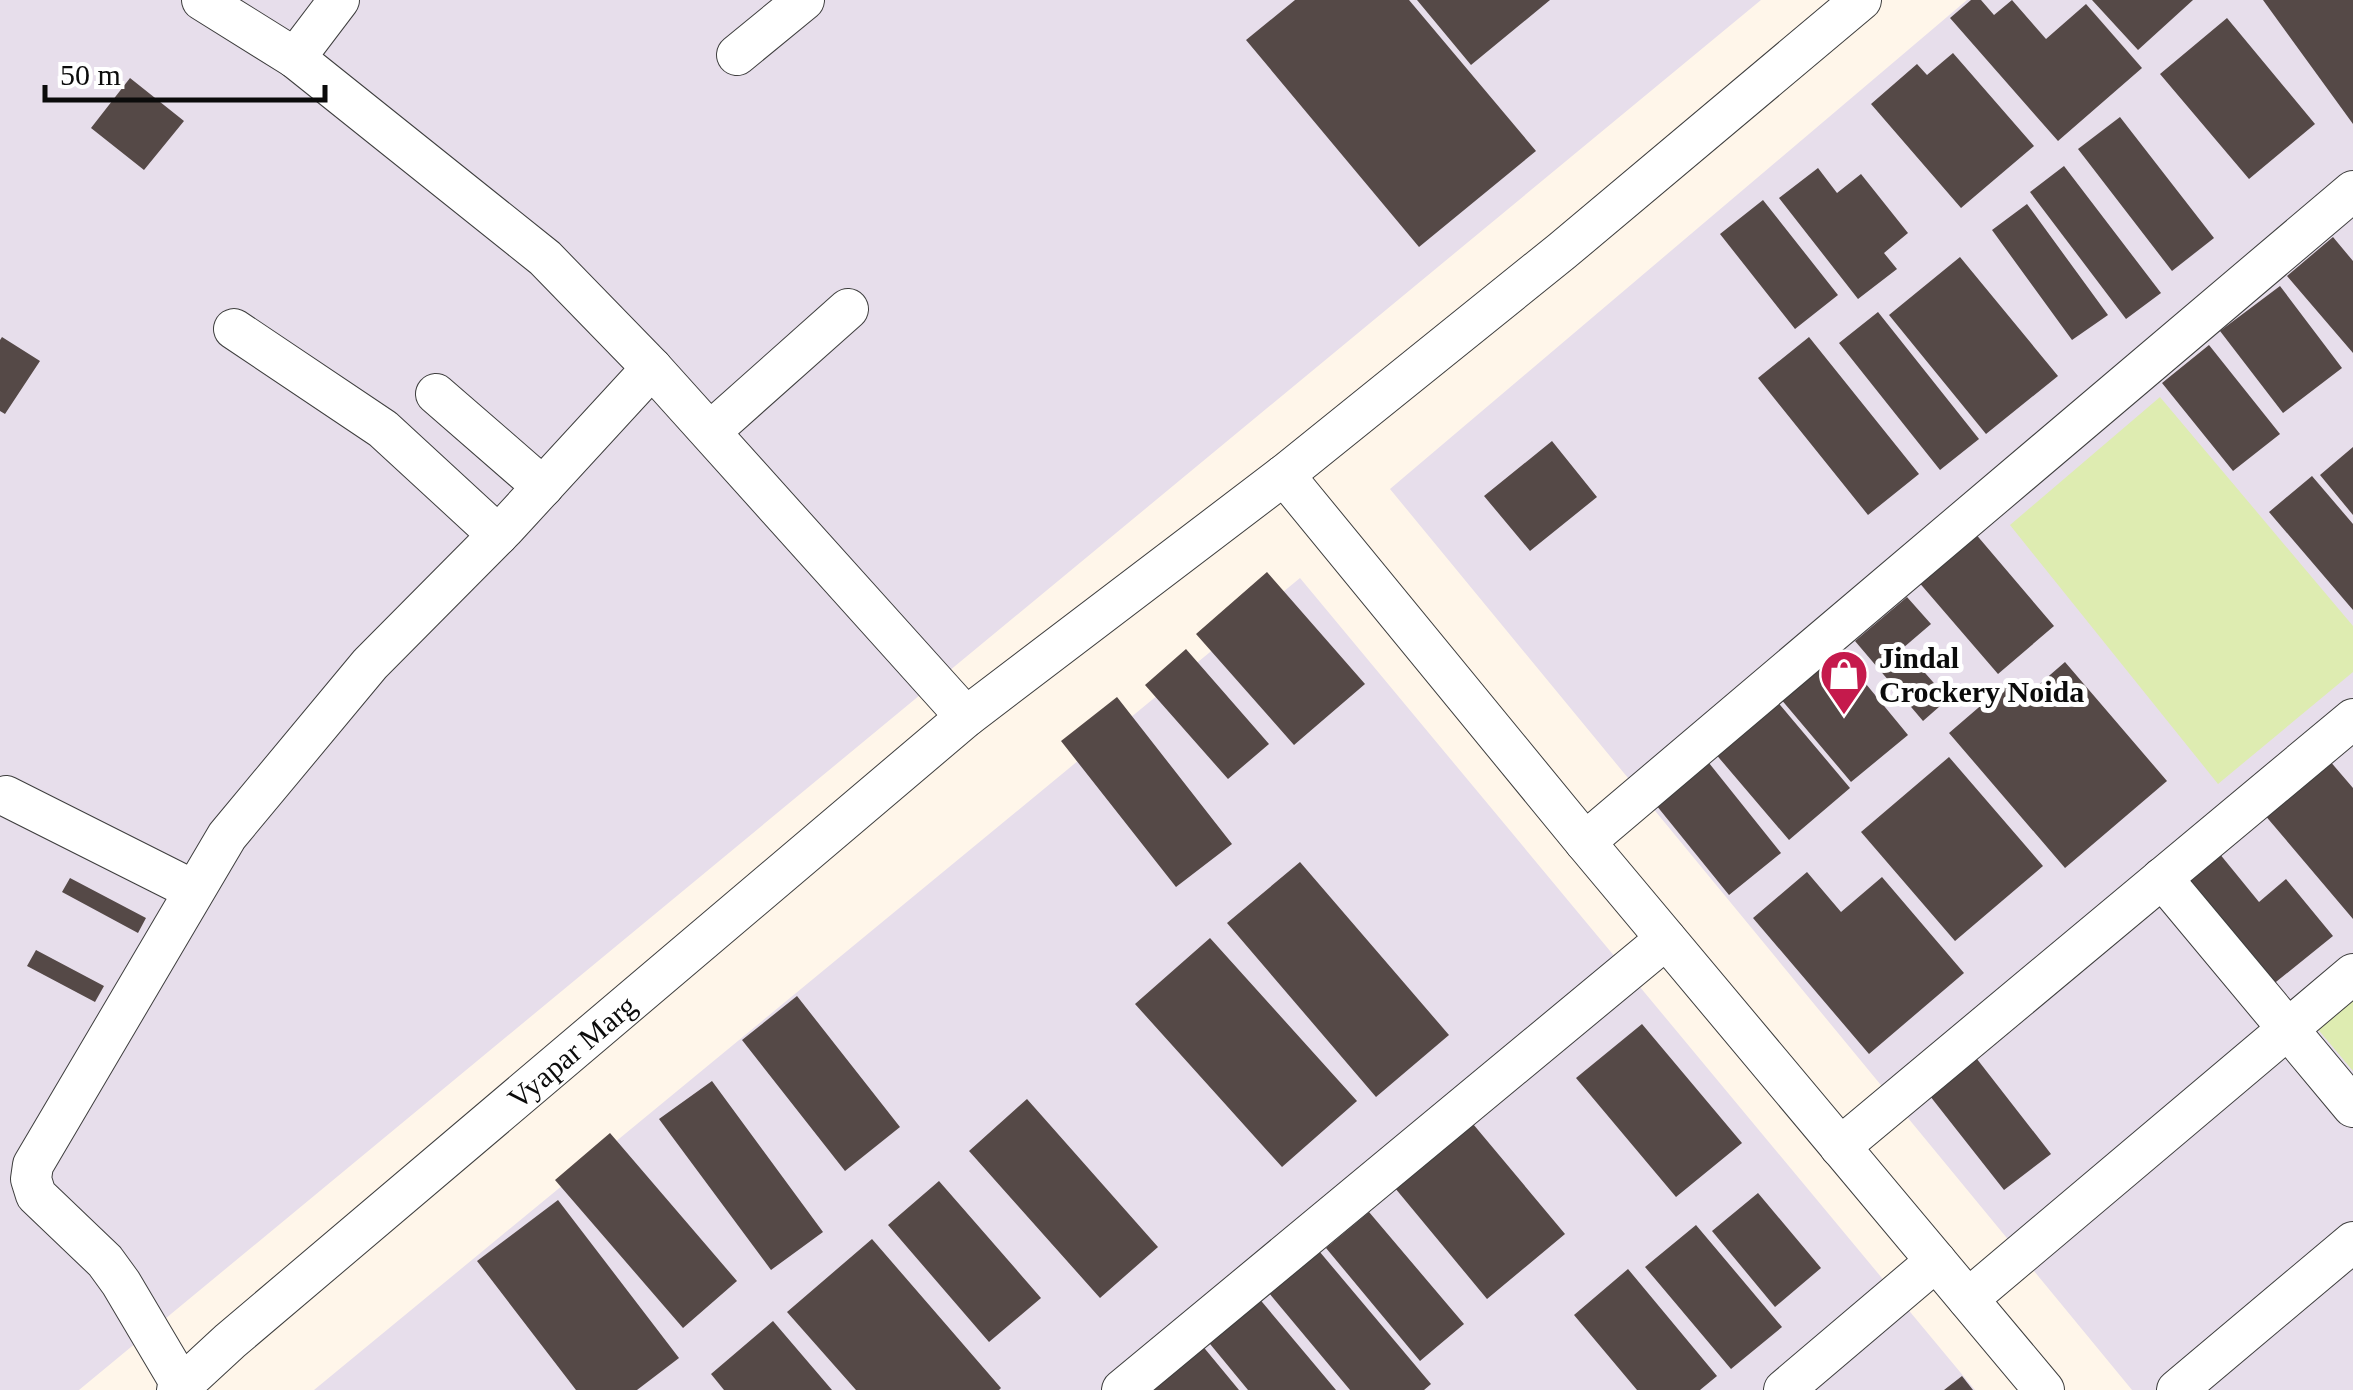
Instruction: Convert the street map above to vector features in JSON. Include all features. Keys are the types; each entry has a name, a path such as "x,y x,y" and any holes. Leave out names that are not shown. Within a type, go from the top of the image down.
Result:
{"street":[{"path":"202,0 295,58 545,258 710,431 966,717"},
{"path":"295,58 339,0"},
{"path":"737,56 804,0"},
{"name":"Vyapar Marg","path":"180,1388 230,1340 966,717 1284,474 1562,251 1860,0"},
{"path":"1584,842 2353,191"},
{"path":"710,431 848,309"},
{"path":"234,329 383,430 498,534"},
{"path":"180,1388 105,1261 36,1195 31,1179 34,1165 226,836 370,664 543,487 652,368"},
{"path":"436,394 543,487"},
{"path":"1284,474 1584,842 2044,1390"},
{"path":"1840,1147 2353,718"},
{"path":"6,796 193,890"},
{"path":"2162,878 2353,1107"},
{"path":"1122,1390 1666,939"},
{"path":"1968,1299 2353,974"},
{"path":"2177,1390 2353,1242"},
{"path":"1784,1390 1936,1261"}],"shaded area":[{"path":"0,0 1761,0 79,1390 0,1390"},
{"path":"1967,0 2353,0 2353,1390 2132,1390 1390,489"},
{"path":"1300,578 1975,1390 314,1390"}],"green space":[{"path":"2160,397 2353,626 2353,672 2218,784 2010,525"},
{"path":"2353,997 2353,1071 2316,1027"}],"building":[{"path":"1295,0 1409,0 1536,151 1419,247 1246,40"},
{"path":"1417,0 1550,0 1471,65"},
{"path":"1971,0 1981,0 1994,15 2012,0 2046,39 2086,4 2142,68 2058,141 1950,18"},
{"path":"2092,0 2193,0 2138,50"},
{"path":"2263,0 2353,0 2353,124"},
{"path":"2227,18 2315,124 2249,179 2160,74"},
{"path":"1953,53 2034,146 1961,208 1871,104 1917,64 1927,75"},
{"path":"130,78 184,121 144,170 91,128"},
{"path":"2120,117 2214,238 2172,271 2078,149"},
{"path":"2064,166 2161,293 2126,319 2030,192"},
{"path":"1818,168 1837,193 1861,174 1908,233 1884,253 1897,269 1858,299 1779,198"},
{"path":"1763,200 1838,295 1795,329 1720,234"},
{"path":"2027,204 2108,315 2072,340 1992,230"},
{"path":"2333,237 2353,261 2353,353 2287,276"},
{"path":"1960,257 2058,376 1986,434 1889,315"},
{"path":"2280,286 2342,368 2283,413 2220,331"},
{"path":"1878,312 1979,439 1940,470 1839,343"},
{"path":"2,337 40,361 5,414 0,411"},
{"path":"1809,337 1919,474 1868,515 1758,378"},
{"path":"2209,345 2280,434 2233,471 2162,383"},
{"path":"1552,441 1597,497 1530,551 1484,496"},
{"path":"2353,447 2353,515 2320,475"},
{"path":"2312,476 2353,524 2353,610 2269,512"},
{"path":"1974,532 2054,626 1998,674 1917,580"},
{"path":"1267,572 1365,684 1294,745 1196,634"},
{"path":"1907,597 1931,624 1903,648 1948,699 1923,721 1855,641"},
{"path":"1186,649 1269,744 1228,779 1145,685"},
{"name":"Jindal Crockery Noida","path":"1838,650 1908,735 1851,782 1780,698"},
{"path":"2065,662 2167,781 2065,868 1949,733 2007,683 2021,700"},
{"path":"1117,697 1232,844 1176,887 1061,741"},
{"path":"1776,700 1850,788 1789,840 1714,752"},
{"path":"2323,753 2353,788 2353,919 2258,807"},
{"path":"1949,757 2043,866 1955,941 1861,832"},
{"path":"1705,758 1781,853 1729,895 1652,800"},
{"path":"2219,853 2259,902 2286,879 2333,936 2266,990 2179,886"},
{"path":"1300,862 1449,1035 1376,1097 1227,923"},
{"path":"1807,872 1841,912 1882,877 1964,973 1869,1054 1753,918"},
{"path":"70,878 146,918 138,933 62,892"},
{"path":"1210,938 1357,1101 1282,1167 1135,1004"},
{"path":"36,950 104,986 95,1002 27,966"},
{"path":"797,996 900,1127 845,1171 742,1040"},
{"path":"1642,1024 1742,1143 1676,1197 1576,1078"},
{"path":"1977,1059 2051,1154 2004,1190 1930,1096"},
{"path":"712,1081 823,1232 771,1270 659,1119"},
{"path":"1027,1099 1158,1247 1100,1298 969,1151"},
{"path":"1468,1118 1565,1234 1487,1299 1390,1182"},
{"path":"610,1133 737,1281 683,1328 555,1180"},
{"path":"939,1181 1041,1298 989,1342 888,1225"},
{"path":"1758,1193 1821,1268 1775,1307 1712,1231"},
{"path":"558,1200 679,1358 637,1390 576,1390 477,1261"},
{"path":"1369,1212 1464,1324 1420,1361 1326,1248"},
{"path":"1696,1225 1782,1327 1731,1369 1645,1267"},
{"path":"872,1239 999,1390 856,1390 787,1312"},
{"path":"1314,1245 1431,1384 1424,1390 1350,1390 1264,1287"},
{"path":"1628,1269 1717,1376 1700,1390 1637,1390 1574,1315"},
{"path":"1252,1290 1336,1390 1248,1390 1201,1333"},
{"path":"773,1321 832,1390 724,1390 711,1374"},
{"path":"1196,1338 1239,1390 1153,1390"},
{"path":"1962,1376 1973,1390 1944,1390"}],"place":[{"name":"Jindal Crockery Noida","path":"1844,716"}]}
